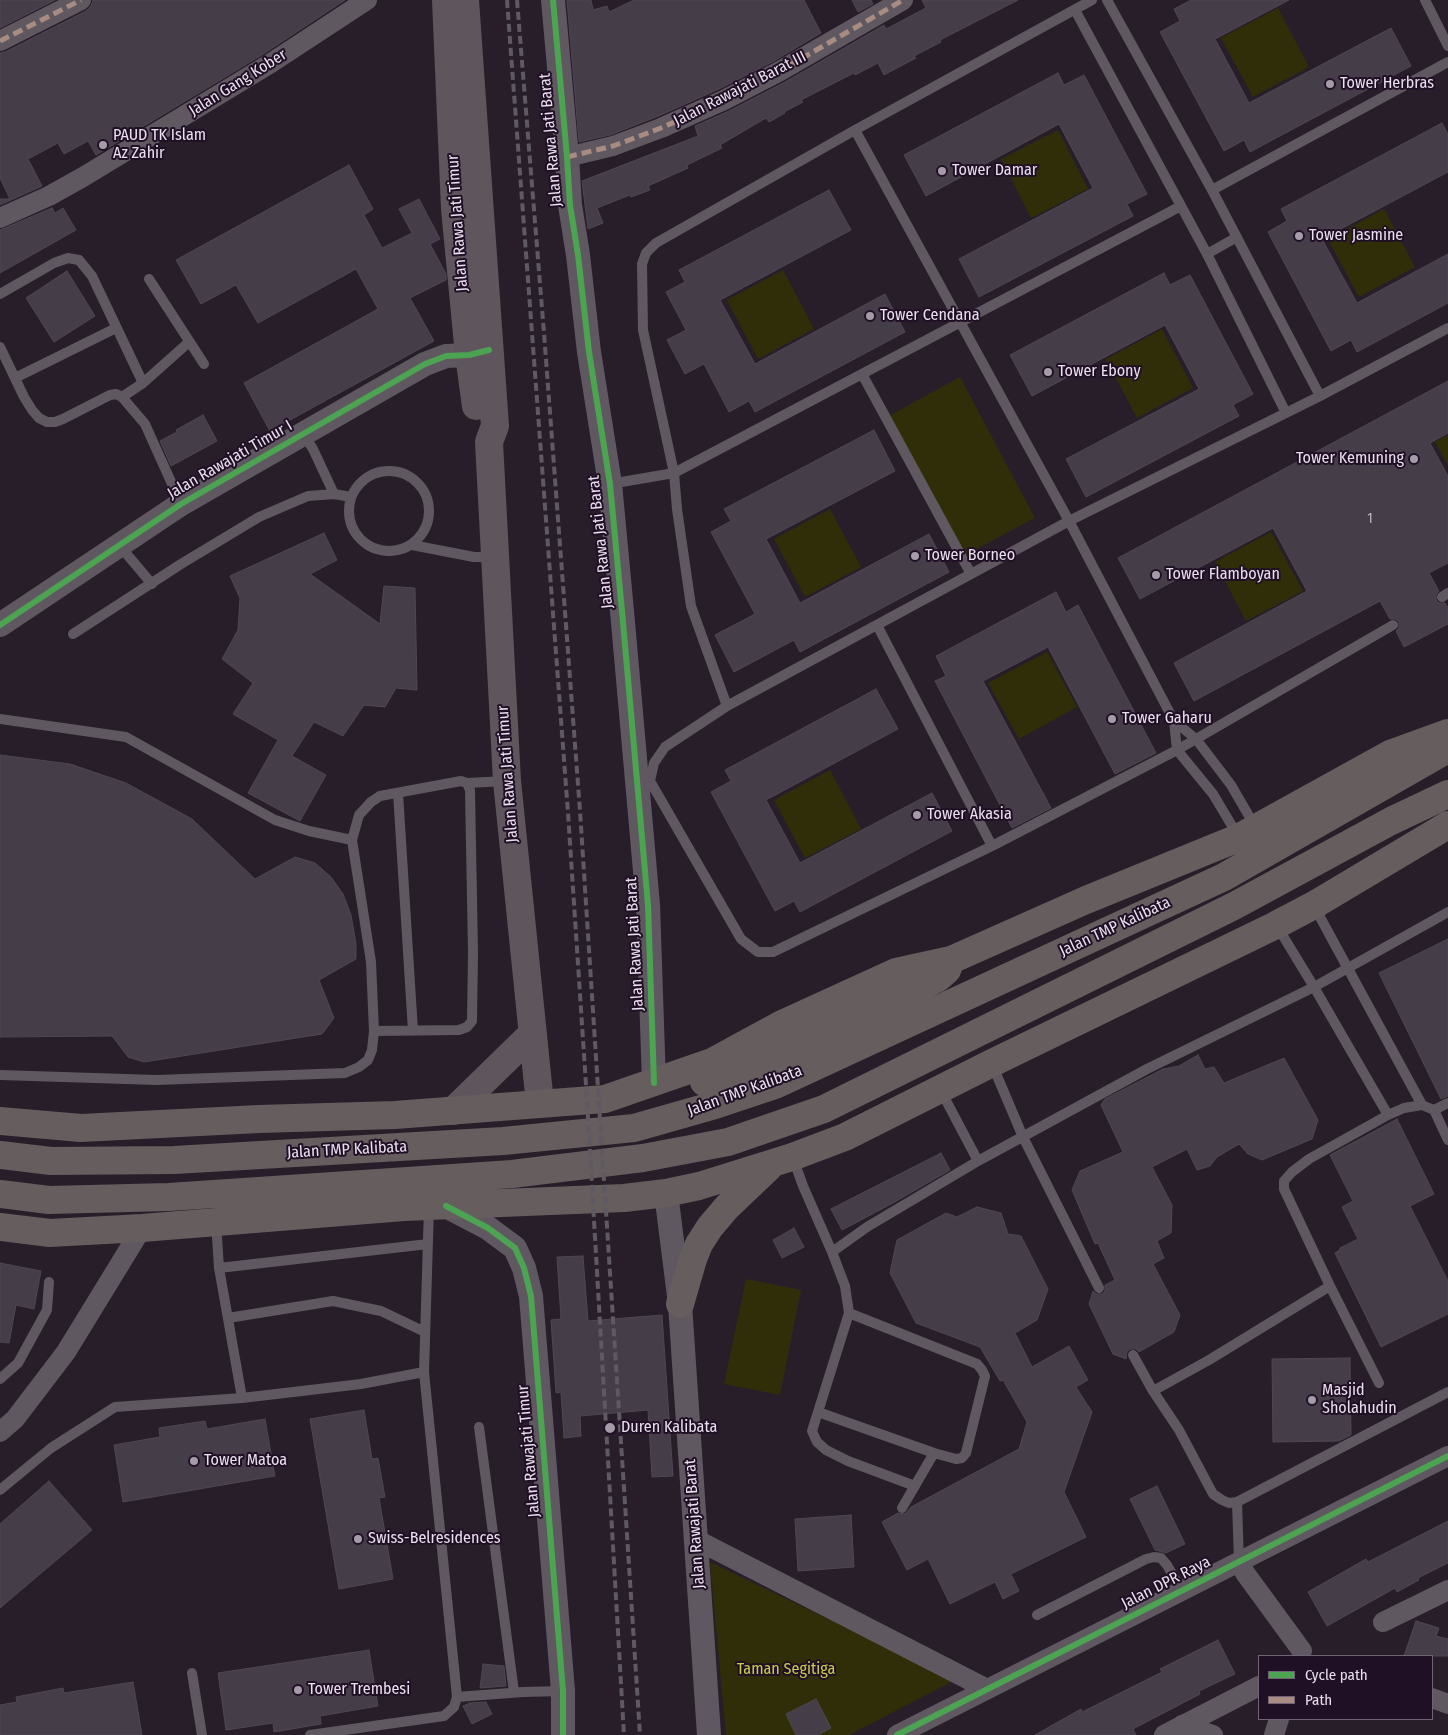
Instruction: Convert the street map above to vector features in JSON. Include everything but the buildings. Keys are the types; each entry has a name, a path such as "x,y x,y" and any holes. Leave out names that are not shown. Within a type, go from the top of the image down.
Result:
{"main road":[{"name":"Jalan Rawa Jati Timur","path":"446,0 455,209 479,353"},
{"name":"Jalan Rawa Jati Timur","path":"465,0 479,353 480,430 489,442 507,784 540,1104"},
{"path":"0,1121 81,1128 258,1119 395,1115 605,1099 712,1062 780,1025 896,972 951,960 1086,900 1248,833 1390,754 1448,733"},
{"name":"Jalan TMP Kalibata","path":"0,1155 50,1161 184,1160 503,1141 634,1128 715,1105 775,1085 1224,877 1448,749"},
{"name":"Jalan TMP Kalibata","path":"0,1194 49,1200 169,1197 512,1174 643,1158 728,1142 824,1109 1234,906 1391,821 1448,794"},
{"path":"0,1227 50,1233 142,1228 426,1207 666,1194 699,1186 783,1160 845,1137 1276,925 1314,905 1448,825"},
{"path":"783,1160 724,1161 672,1169 650,1168 641,1158 636,1140 634,1117 639,1106 651,1098 702,1083 769,1058 866,1016 938,978 947,970 951,960"},
{"path":"453,1111 532,1034"},
{"path":"395,1115 378,1129 372,1144 375,1188 384,1198 426,1207"},
{"path":"253,1219 275,1207 282,1198 284,1186 282,1154 271,1132 258,1119"},
{"path":"680,1304 699,1244 710,1227 727,1207 783,1160"}],"street":[{"path":"0,41 81,0"},
{"name":"Jalan Gang Kober","path":"0,218 49,196 91,172 271,63 367,0"},
{"name":"Jalan Rawa Jati Barat","path":"553,0 570,205 610,484 644,775 654,1083"},
{"name":"Jalan Rawajati Barat III","path":"567,157 613,146 724,100 780,71 903,0"},
{"name":"Jalan Rawajati Timur I","path":"0,625 181,504 425,364 446,356 479,353"},
{"name":"Jalan Rawajati Barat","path":"666,1194 680,1304 709,1735"},
{"name":"Jalan Rawajati Timur","path":"426,1207 488,1228 516,1248 524,1268 531,1296 563,1691 563,1735"},
{"path":"0,1432 15,1419 66,1352 142,1228"},
{"name":"Jalan DPR Raya","path":"897,1735 1448,1456"},
{"path":"695,1539 987,1690"},
{"path":"1239,1562 1245,1573 1306,1654"},
{"path":"1383,1622 1444,1596"},
{"path":"1164,1735 1258,1687"},
{"path":"1433,1698 1448,1704"},
{"path":"1274,1735 1279,1720"},
{"path":"1182,1726 1213,1735"}],"lane":[{"path":"726,706 691,606 677,509 674,473 643,330 642,264 646,253 656,243 855,130 1092,0"},
{"path":"1107,0 1212,190 1320,396"},
{"path":"1424,0 1448,46"},
{"path":"1074,10 1207,254 1286,413"},
{"path":"1212,190 1448,62"},
{"path":"855,130 1069,521 1174,721 1177,750 1248,833"},
{"path":"610,484 674,473 1181,206"},
{"path":"1207,254 1237,237"},
{"path":"0,294 54,263 68,258 79,260 92,276 143,383"},
{"path":"149,279 204,364"},
{"path":"15,378 116,328"},
{"path":"1393,625 1177,750 992,846 773,952 758,952 741,939 644,775 665,746 726,706 1069,521 1320,396 1448,328"},
{"path":"122,397 143,383 189,342"},
{"path":"0,347 32,410 39,418 47,422 63,419 110,395 116,394 122,397 146,424 181,504"},
{"path":"862,374 971,574"},
{"path":"303,434 313,449 334,494"},
{"path":"378,472 397,472 414,479 426,494 430,513 425,531 412,545 392,552 372,548 356,536 348,518 351,497 361,482 378,472"},
{"path":"73,634 259,517 308,496 334,494 351,497"},
{"path":"119,545 152,584"},
{"path":"412,545 474,557 495,557"},
{"path":"877,625 992,846"},
{"path":"0,719 126,737 275,820 309,831 352,840"},
{"path":"1174,721 1196,739 1231,785 1248,833"},
{"path":"0,1075 156,1080 345,1073 359,1067 368,1060 372,1050 374,1031 372,962 352,840 359,815 371,802 380,796 461,781 468,786 507,784"},
{"path":"374,1031 460,1030 467,1027 472,1021 473,953 468,786"},
{"path":"398,793 413,1030"},
{"path":"1314,905 1422,1105"},
{"path":"832,1252 867,1227 978,1161 1146,1069 1314,987 1448,912"},
{"path":"1276,925 1388,1115"},
{"path":"992,1064 1023,1137 1099,1288"},
{"path":"941,1090 978,1161"},
{"path":"1434,1110 1448,1103"},
{"path":"1379,1383 1284,1189 1284,1181 1309,1159 1404,1108 1422,1105 1434,1110 1448,1140"},
{"path":"783,1160 803,1186 832,1252 845,1286 849,1313 812,1431 817,1442 826,1450 848,1461 915,1486"},
{"path":"310,1735 444,1716 454,1707 457,1697 424,1372 428,1244 426,1207"},
{"path":"216,1222 219,1268 242,1398"},
{"path":"219,1268 428,1244"},
{"path":"0,1380 18,1363 48,1310 49,1282"},
{"path":"1152,1391 1209,1360 1330,1286"},
{"path":"228,1318 333,1301 381,1311 425,1332"},
{"path":"818,1412 934,1453 956,1459 962,1458 966,1453 985,1376 977,1364 849,1313"},
{"path":"1133,1355 1152,1391 1179,1430 1213,1494 1229,1503 1237,1502 1448,1392"},
{"path":"0,1490 50,1448 115,1407 242,1398 361,1384 424,1372"},
{"path":"479,1427 514,1692"},
{"path":"902,1508 934,1453"},
{"path":"1237,1502 1239,1562"},
{"path":"1037,1615 1146,1559 1154,1557 1161,1558 1167,1565 1182,1591"},
{"path":"192,1673 202,1735"},
{"path":"457,1697 514,1692 563,1691"}],"green space":[{"path":"1278,8 1309,67 1253,97 1221,38"},
{"path":"1058,130 1088,189 1031,218 1001,159"},
{"path":"1384,209 1415,267 1359,297 1328,239"},
{"path":"783,270 814,329 758,359 727,300"},
{"path":"1162,329 1193,388 1137,418 1106,359"},
{"path":"960,377 1035,518 965,555 887,417"},
{"path":"1448,435 1448,466 1435,442"},
{"path":"830,509 861,567 805,597 774,539"},
{"path":"1271,532 1303,591 1246,621 1215,562"},
{"path":"1047,652 1077,707 1019,739 988,683"},
{"path":"830,770 861,829 805,858 774,800"},
{"path":"746,1279 801,1290 780,1395 724,1384"},
{"name":"Taman Segitiga","path":"710,1562 955,1680 849,1735 726,1735"}],"railway":[{"path":"507,0 568,813 587,1100 624,1735"},
{"path":"517,0 580,811 640,1735"}],"marked path":[{"path":"0,41 81,0"},
{"path":"567,157 613,146 661,128 724,100 780,71 903,0"}],"cycle path":[{"path":"553,0 570,205 578,255 589,352 610,484 622,611 648,905 654,1083"},
{"path":"0,625 181,504 425,364 446,356 469,355 489,350"},
{"path":"446,1206 488,1228 515,1248 524,1268 531,1296 563,1691 563,1735"},
{"path":"897,1735 1448,1456"}],"place":[{"name":"Tower Herbras","path":"1330,84"},
{"name":"PAUD TK Islam Az Zahir","path":"103,145"},
{"name":"Tower Damar","path":"942,171"},
{"name":"Tower Jasmine","path":"1299,236"},
{"name":"Tower Cendana","path":"870,316"},
{"name":"Tower Ebony","path":"1048,372"},
{"name":"Tower Kemuning","path":"1414,459"},
{"name":"Tower Borneo","path":"915,556"},
{"name":"Tower Flamboyan","path":"1156,575"},
{"name":"Tower Gaharu","path":"1112,719"},
{"name":"Tower Akasia","path":"917,815"},
{"name":"Masjid Sholahudin","path":"1312,1400"},
{"name":"Duren Kalibata","path":"610,1428"},
{"name":"Tower Matoa","path":"194,1461"},
{"name":"Swiss-Belresidences","path":"358,1539"},
{"name":"Tower Trembesi","path":"298,1690"}]}
